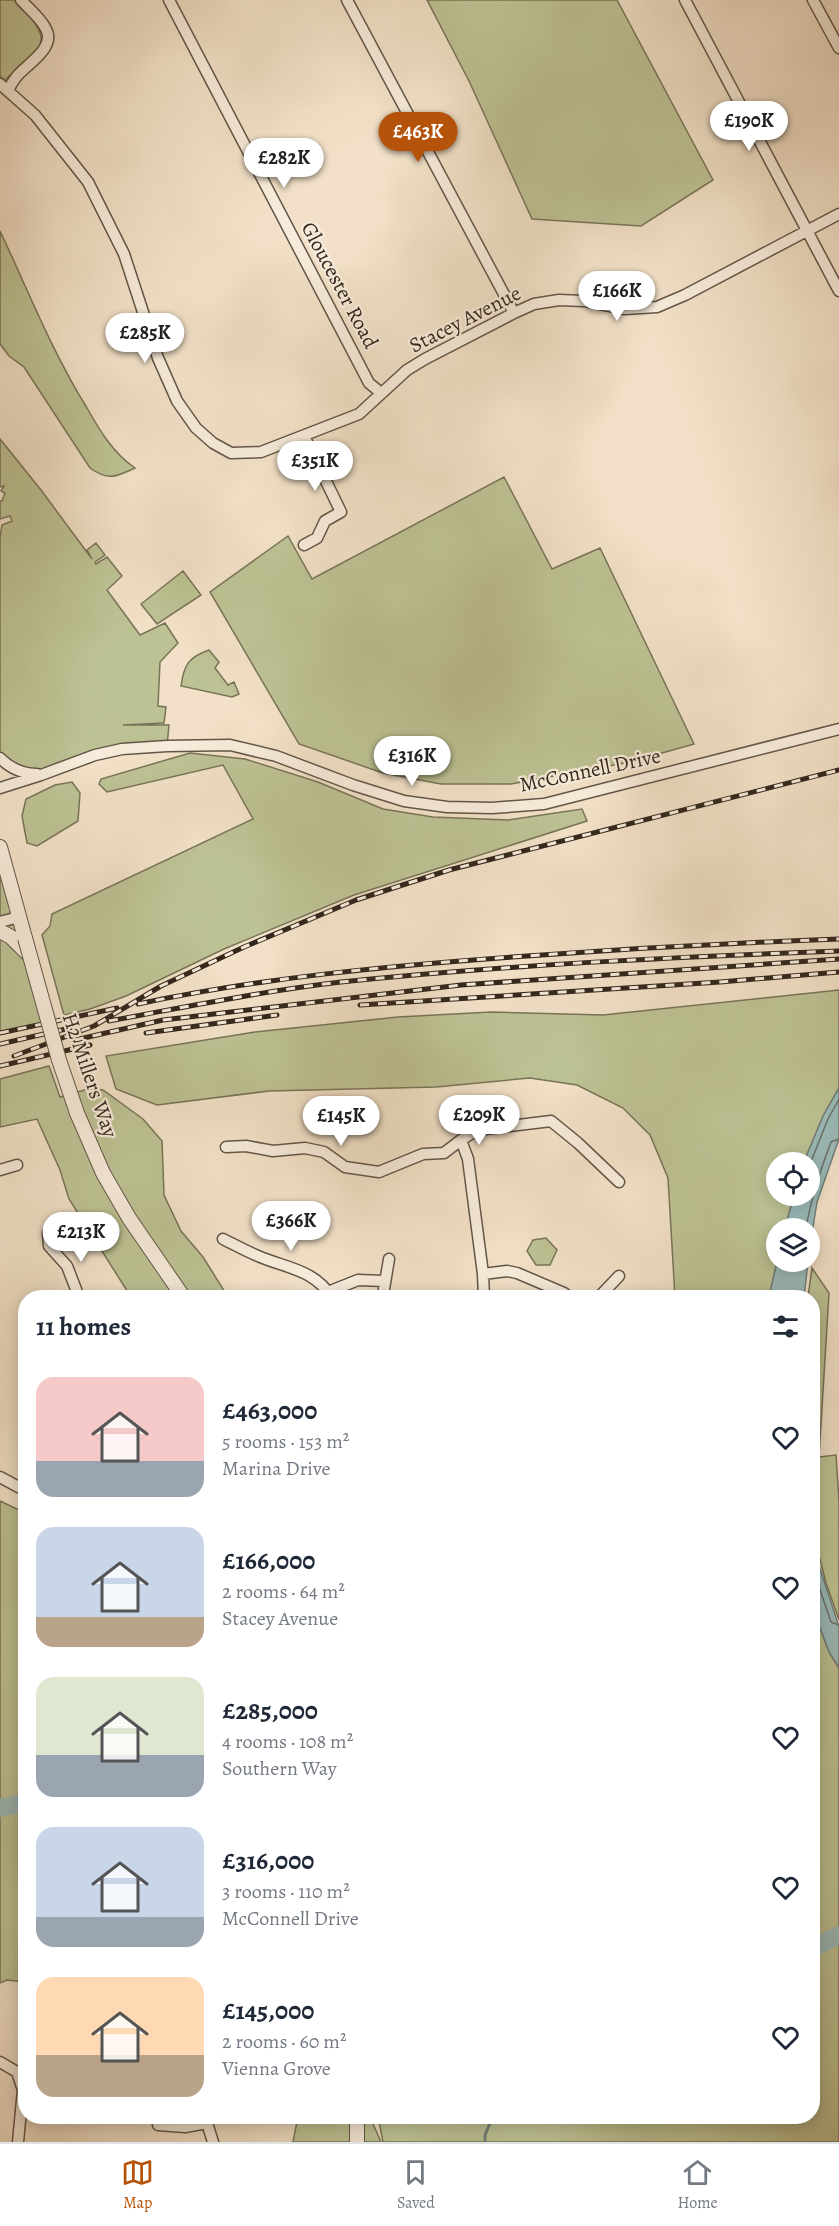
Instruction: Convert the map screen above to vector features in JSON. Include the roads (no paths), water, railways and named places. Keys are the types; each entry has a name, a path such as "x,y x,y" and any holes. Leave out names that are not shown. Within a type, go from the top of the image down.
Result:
{"street":[{"path":"4,87 47,45 47,29 21,0"},
{"name":"Gloucester Road","path":"169,0 369,383 381,393"},
{"path":"347,0 514,313"},
{"path":"685,0 839,291"},
{"path":"813,0 839,48"},
{"name":"Stacey Avenue","path":"4,87 35,115 88,182 124,254 158,358 177,401 196,428 213,443 231,453 261,452 359,414 407,370 424,359 534,304 559,300 584,301 624,309 657,307 685,295 839,214"},
{"path":"304,436 341,512 325,521 317,538 304,546"},
{"name":"McConnell Drive","path":"0,788 95,755 122,749 230,745 276,756 353,785 405,801 447,807 492,808 544,804 839,729"},
{"path":"0,758 6,764 28,774 45,774"},
{"name":"H2 Millers Way","path":"0,847 59,1060 77,1113 103,1173 118,1200 179,1290"},
{"path":"0,922 19,917"},
{"path":"0,931 11,937 30,956"},
{"path":"226,1146 273,1150 305,1148 324,1152 345,1167 379,1172 423,1154 444,1153 477,1130 551,1122 578,1143 619,1182"},
{"path":"461,1140 468,1159 483,1274 483,1290"},
{"path":"0,1170 17,1166"},
{"path":"48,1232 49,1246 67,1266 76,1290"},
{"path":"223,1239 260,1257 299,1269 311,1276 325,1290"},
{"path":"383,1290 389,1259"},
{"path":"483,1274 507,1271 517,1273 557,1290"},
{"path":"606,1290 619,1276"},
{"path":"339,1290 358,1280 384,1281"},
{"path":"0,1478 18,1487"},
{"path":"0,2062 18,2068"},
{"path":"18,2142 22,2124"},
{"path":"158,2125 185,2127 194,2124"},
{"path":"208,2124 213,2142"},
{"path":"357,2124 357,2142"}],"water":[{"path":"839,1088 839,1139 820,1193 820,1152 808,1152 823,1116"},
{"path":"791,1206 816,1206 814,1218 788,1218"},
{"path":"775,1272 807,1272 805,1290 771,1290"},
{"path":"820,1569 839,1627 839,1668 829,1652 820,1628"}],"waterway":[{"path":"0,1808 18,1805"},
{"path":"820,1944 839,1935"},
{"path":"485,2142 490,2124"}],"railway":[{"path":"14,1056 94,1026 161,986 244,947 356,900 449,870 839,770"},
{"path":"138,1004 277,980 418,964 635,949 839,939"},
{"path":"109,1021 283,990 403,976 590,962 839,951"},
{"path":"75,1040 163,1020 461,985 839,959"},
{"path":"360,1005 839,972"},
{"path":"0,1033 117,1008"},
{"path":"146,1033 277,1015"},
{"path":"0,1044 70,1028"},
{"path":"0,1066 90,1045"}]}
